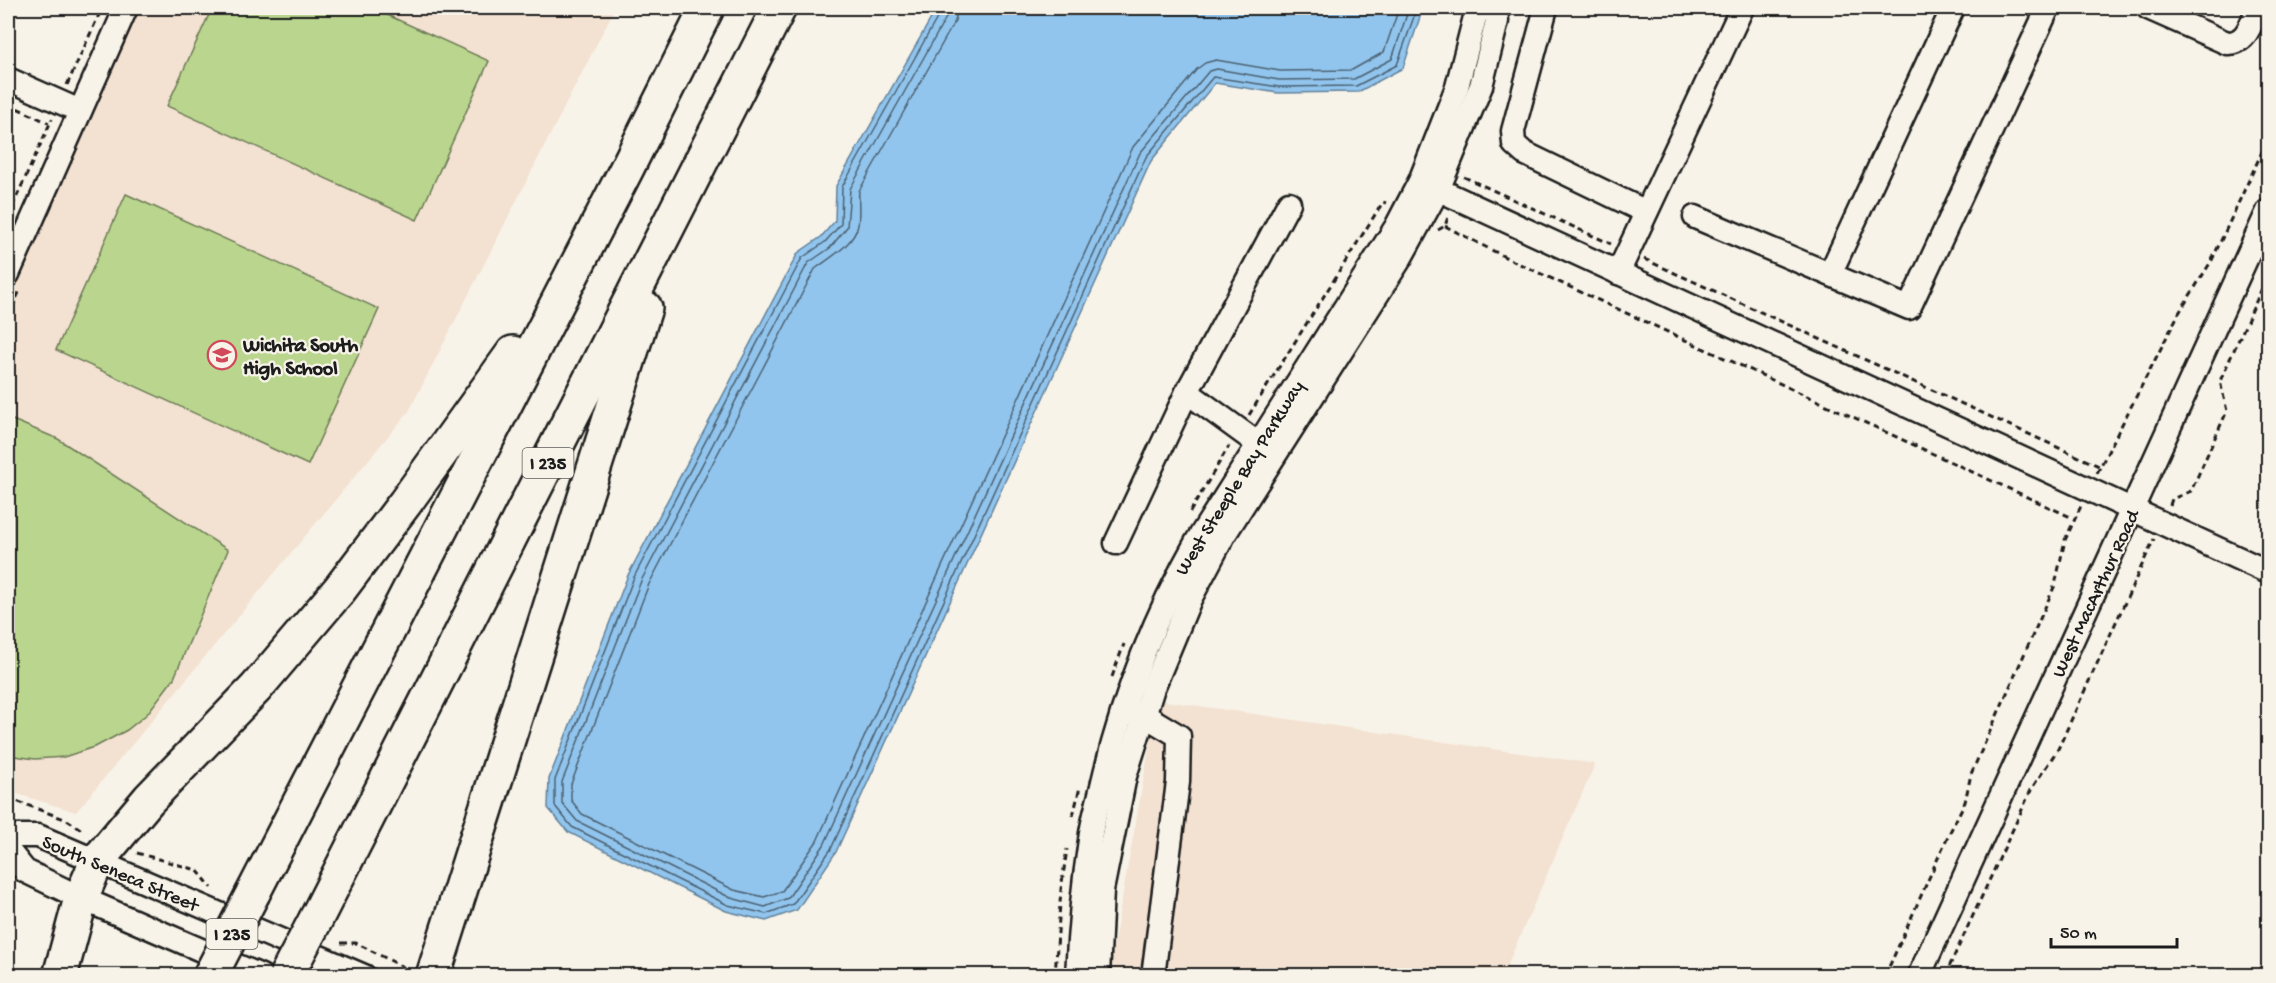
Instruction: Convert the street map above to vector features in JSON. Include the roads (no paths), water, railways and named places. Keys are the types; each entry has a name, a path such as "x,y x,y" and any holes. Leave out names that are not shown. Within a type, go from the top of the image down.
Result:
{"highway":[{"name":"I 235","path":"210,975 707,8"},
{"name":"I 235","path":"286,975 779,8"},
{"path":"434,975 674,214"},
{"path":"60,975 81,898 97,861 149,799 256,688 340,589 405,503 580,258"}],"street":[{"path":"8,274 126,8"},
{"name":"West Steeple Bay Parkway","path":"1429,186 1475,17 1481,8"},
{"name":"West Steeple Bay Parkway","path":"1077,975 1080,922 1090,837 1111,747 1153,688 1190,599 1267,448 1400,259 1429,186 1481,86 1497,21 1496,8"},
{"path":"1546,8 1513,132 1514,144 1524,153 1646,212"},
{"path":"1618,273 1742,8"},
{"path":"1830,274 1953,8"},
{"path":"1695,217 1909,308 2048,8"},
{"path":"2148,8 2227,43 2235,43 2244,38 2258,8"},
{"path":"8,78 80,111"},
{"path":"1429,186 2268,572"},
{"path":"1116,543 1187,392 1289,203"},
{"name":"West MacArthur Road","path":"1919,975 2268,211"},
{"path":"1187,392 1267,448"},
{"path":"1133,713 1179,736 1178,782 1153,975"},
{"name":"West Steeple Bay Parkway","path":"1098,975 1102,890 1125,776 1133,713"},
{"name":"South Seneca Street","path":"8,836 38,836 364,975"},
{"name":"South Seneca Street","path":"8,850 26,871 81,898 261,975"}],"water":[{"path":"937,8 1423,8 1403,68 1358,92 1278,93 1215,83 1151,161 836,852 797,910 766,921 726,911 568,832 548,808 549,779 628,575 798,253 821,237 835,221 836,186"}],"place":[{"name":"Wichita South High School","path":"222,355"}]}
